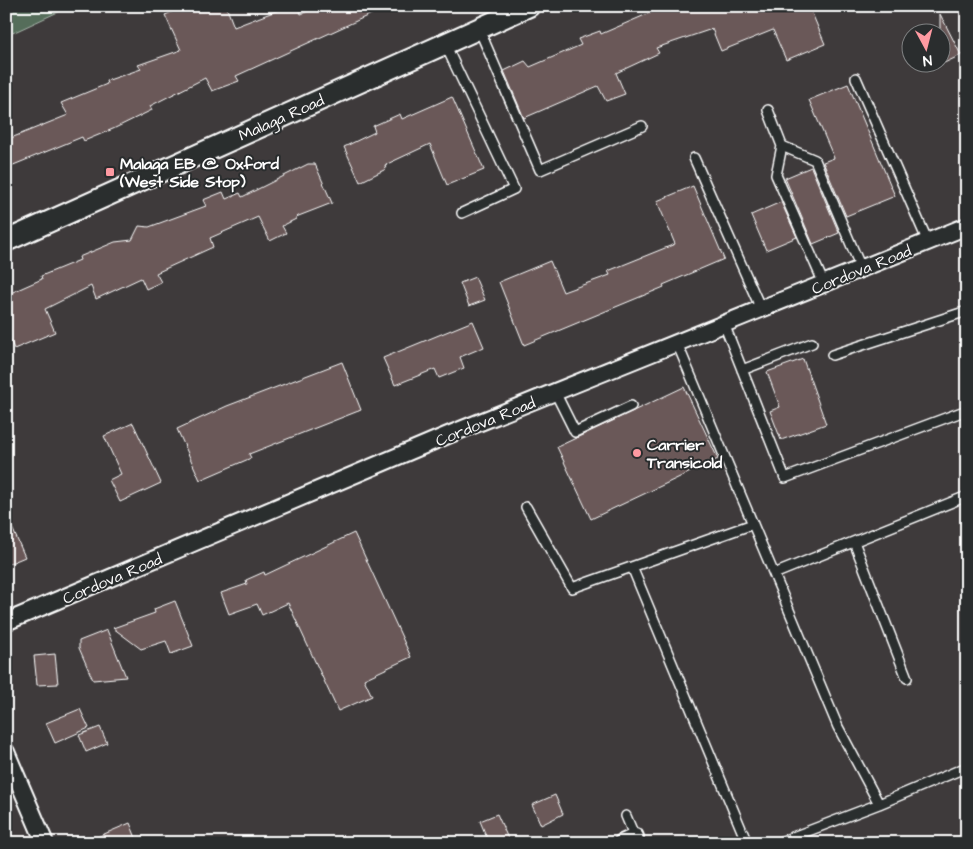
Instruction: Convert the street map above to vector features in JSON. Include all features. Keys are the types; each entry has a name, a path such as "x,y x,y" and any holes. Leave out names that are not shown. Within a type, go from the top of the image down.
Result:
{"street":[{"name":"Malaga Road","path":"6,241 529,6"},
{"name":"Cordova Road","path":"6,622 555,392 967,226"},
{"path":"6,752 45,843"}],"lane":[{"path":"479,29 540,170 642,126"},
{"path":"446,44 514,189 462,213"},
{"path":"856,78 928,242"},
{"path":"768,110 782,146 776,175 824,284"},
{"path":"782,146 815,160 861,268"},
{"path":"694,158 761,309"},
{"path":"832,355 967,311"},
{"path":"724,324 785,478 967,410"},
{"path":"677,343 838,727 879,804"},
{"path":"742,370 812,343"},
{"path":"555,392 574,432 632,406"},
{"path":"774,574 967,496"},
{"path":"526,507 572,588 753,524"},
{"path":"854,542 907,678"},
{"path":"632,567 747,843"},
{"path":"777,843 879,804 967,767"},
{"path":"626,816 632,841"}],"green space":[{"path":"6,6 71,6 6,36"}],"building":[{"path":"185,6 226,6 234,27 289,6 298,6 301,14 320,6 389,6 236,76 239,81 212,91 205,78 150,106 152,110 113,129 84,141 82,137 6,168 6,140 68,115 61,103 107,84 106,81 141,69 138,65 181,50 165,15"},
{"path":"666,6 809,6 825,44 786,60 773,30 721,51 712,29 656,48 659,53 616,73 625,94 606,101 598,86 524,118 504,71 525,61 530,67 581,45 578,39 600,31 601,34"},
{"path":"940,14 944,22 940,22"},
{"path":"950,34 961,55 950,60"},
{"path":"848,84 895,196 846,216 823,162 834,158 809,100"},
{"path":"452,97 484,170 447,185 430,144 385,165 386,169 360,182 344,147 375,132 373,126 400,114 402,119"},
{"path":"308,164 315,164 332,203 296,217 296,219 282,226 286,233 270,241 258,217 210,238 213,247 156,273 161,282 146,289 141,278 96,299 91,286 45,309 55,332 14,349 6,329 6,295 42,279 41,276 80,260 79,257 115,242 132,240 139,226 149,227 206,206 203,200 223,192 226,199 240,193 242,197"},
{"path":"811,167 839,233 813,244 785,178"},
{"path":"693,186 724,259 663,285 664,287 524,345 499,282 550,261 563,292 610,275 608,271 675,244 657,201"},
{"path":"781,202 797,237 766,250 751,215"},
{"path":"475,277 485,300 469,306 460,283"},
{"path":"473,321 484,347 460,357 464,368 439,378 435,369 395,385 383,358"},
{"path":"803,359 826,424 781,440 770,411 780,407 767,372"},
{"path":"342,362 361,410 249,454 251,458 200,480 177,429 227,406"},
{"name":"Carrier Transicold","path":"684,387 718,459 591,519 557,447"},
{"path":"133,423 161,483 120,502 109,480 121,474 104,436"},
{"path":"6,514 25,557 6,565"},
{"path":"354,533 411,657 364,679 372,696 338,711 288,603 262,615 257,604 229,614 221,593 247,584 246,580 264,572 265,575"},
{"path":"175,601 193,646 171,654 166,641 141,649 113,628 155,613 154,609"},
{"path":"107,630 126,677 93,680 79,648 79,641"},
{"path":"55,654 58,684 37,685 34,656"},
{"path":"80,709 89,728 55,743 46,723"},
{"path":"100,727 107,743 86,752 79,735"},
{"path":"555,795 563,814 541,825 532,805"},
{"path":"497,814 510,843 489,843 480,821"},
{"path":"130,823 138,843 83,843"}],"place":[{"name":"Malaga EB @ Oxford (West Side Stop)","path":"110,172"},
{"name":"Carrier Transicold","path":"637,453"}]}
